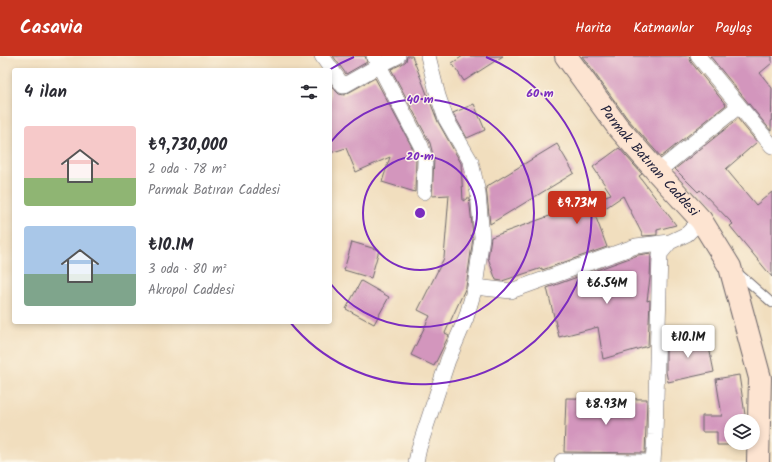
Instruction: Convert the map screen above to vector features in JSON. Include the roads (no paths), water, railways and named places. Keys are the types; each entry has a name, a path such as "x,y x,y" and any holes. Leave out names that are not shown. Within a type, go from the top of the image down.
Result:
{"main road":[{"name":"Parmak Batıran Caddesi","path":"566,56 617,126 702,220 730,267 760,378 758,462"}],"street":[{"path":"322,56 330,68"},
{"path":"332,70 343,86 377,60 398,56"},
{"path":"416,462 419,448 446,367 466,318 475,287 482,237 478,193 471,162 446,119 438,96 428,56"},
{"path":"698,56 772,146"},
{"path":"377,60 421,146 425,160 424,192"},
{"path":"657,172 739,106"},
{"path":"475,287 511,291 636,246 670,242 687,234 702,220"},
{"path":"562,461 653,462 660,254 670,242"}],"lane":[{"path":"730,267 772,303"}]}
